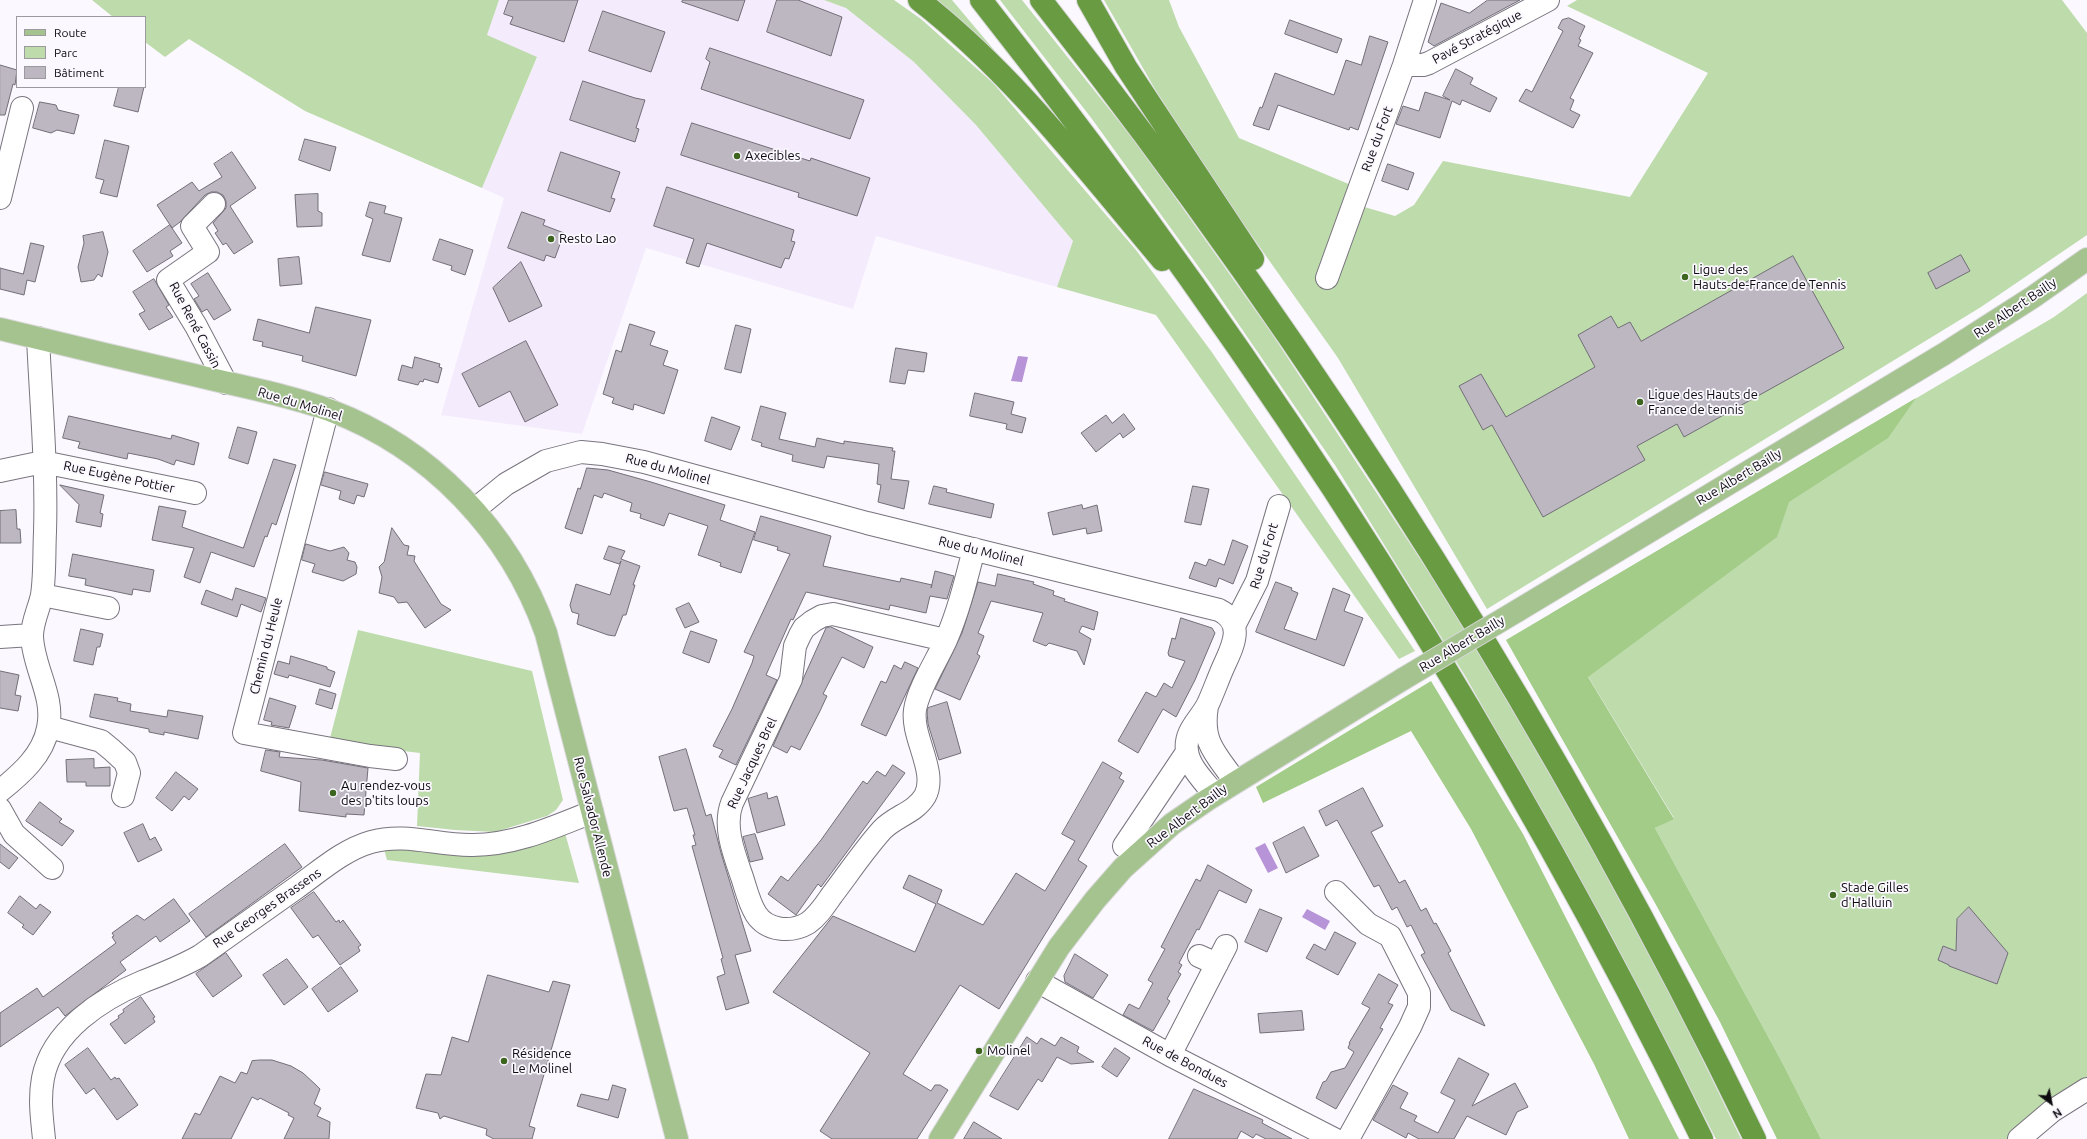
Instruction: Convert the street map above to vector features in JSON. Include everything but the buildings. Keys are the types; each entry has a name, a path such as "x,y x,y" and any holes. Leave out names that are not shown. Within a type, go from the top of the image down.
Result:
{"highway":[{"path":"919,0 974,45 1020,92 1176,279 1224,325"},
{"path":"981,0 1112,169 1224,325 1297,433 1410,608 1493,745 1607,951 1702,1139"},
{"path":"1042,0 1154,146 1263,298 1322,383 1442,569 1527,710 1630,894 1756,1139"},
{"path":"1088,0 1126,67 1352,410 1397,485 1442,569"}],"main road":[{"name":"Rue Albert Bailly","path":"940,1139 1038,981 1076,923 1118,874 1172,824 1236,780 1944,354 2033,297 2087,259"},
{"name":"Rue du Molinel","path":"0,329 328,409 379,433 415,457 436,472 474,510"},
{"name":"Rue Salvador Allende","path":"474,510 506,550 540,614 548,639 677,1139"}],"street":[{"name":"Rue du Fort","path":"1327,278 1404,65 1425,0"},
{"name":"Pavé Stratégique","path":"1404,65 1423,65 1429,63 1548,0"},
{"path":"0,198 22,108"},
{"name":"Rue René Cassin","path":"214,204 192,226 208,252 168,280 196,326 226,383"},
{"name":"Rue Eugène Pottier","path":"0,791 26,769 38,754 45,740 49,727 50,713 48,697 40,674 32,635 42,594 45,529 38,338"},
{"name":"Chemin du Heule","path":"328,409 244,732 370,756 396,758"},
{"name":"Rue du Molinel","path":"474,510 506,484 546,460 572,454 592,452 644,462 868,523 1219,610 1231,618 1234,626"},
{"name":"Rue Eugène Pottier","path":"0,471 43,462 195,493"},
{"name":"Rue du Fort","path":"1234,626 1258,581 1279,506"},
{"name":"Rue Jacques Brel","path":"946,640 833,614 822,616 804,628 795,646 791,679 732,803 728,819 737,858 751,905 756,915 765,923 774,928 798,928 816,917 883,828 912,810 925,795 928,786 928,776 917,736 914,720 915,708 946,640 961,600 974,549"},
{"path":"42,594 108,608"},
{"path":"1214,794 1196,769 1187,752 1187,741 1191,730 1207,706 1232,647 1235,632 1234,626"},
{"path":"0,636 32,635"},
{"path":"1207,706 1204,725 1209,743 1236,780"},
{"path":"49,727 101,741 125,762 129,773 123,796"},
{"path":"1124,846 1187,752"},
{"path":"0,809 14,834 52,868"},
{"name":"Rue Georges Brassens","path":"44,1139 41,1094 43,1077 56,1046 66,1033 99,1005 120,992 183,966 200,956 339,857 371,842 399,838 418,839 453,845 487,845 521,838 592,812"},
{"path":"1336,892 1368,924 1390,936 1419,993 1419,1007 1410,1027 1348,1139"},
{"path":"1170,1055 1214,955"},
{"name":"Rue de Bondues","path":"1038,981 1170,1055 1334,1139"},
{"path":"2019,1139 2052,1111 2087,1089"}],"shaded area":[{"path":"499,0 824,0 846,8 914,62 976,125 1073,241 1057,287 876,236 853,309 646,248 582,434 441,415 504,198 482,188 537,58 487,35"},
{"path":"1018,356 1028,357 1022,382 1011,381"},
{"path":"1265,843 1278,868 1268,873 1255,848"},
{"path":"1307,909 1330,921 1325,930 1302,917"}],"green space":[{"path":"92,0 499,0 487,35 537,57 482,188 305,111 189,39 165,57 146,43 146,16 112,16"},
{"path":"824,0 894,0 921,19 993,83 1136,250 1211,351 1415,651 1399,659 1156,315 1057,287 1073,241 976,125 914,62 846,8"},
{"path":"935,0 952,0 1000,57"},
{"path":"1000,0 1022,0 1137,144 1270,331 1449,603 1531,736 1619,896 1678,1009 1741,1139 1716,1139 1607,927 1467,679 1335,465 1211,284 1092,119"},
{"name":"Ligue des Hauts-de-France de Tennis","path":"1104,0 1169,0 1179,27 1239,138 1351,185 1344,201 1395,216 1414,205 1443,161 1630,197 1708,73 1567,6 1577,0 2062,0 2087,33 2087,235 1981,307 1487,609 1338,358 1218,188 1155,89"},
{"path":"2087,293 2087,1098 2031,1139 1821,1139 1783,1064 1655,828 1674,818 1550,614 2054,317"},
{"path":"1916,398 1888,438 1789,502 1777,537 1588,677 1674,819 1655,828 1783,1064 1821,1139 1777,1139 1720,1022 1655,903 1506,640"},
{"path":"358,630 532,671 563,800 556,810 547,816 495,832 417,826 420,753 329,742"},
{"path":"1431,681 1523,834 1679,1139 1629,1139 1594,1064 1471,829 1411,731 1263,803 1256,787"},
{"path":"565,833 579,883 387,860 384,849"}],"place":[{"name":"Axecibles","path":"737,156"},
{"name":"Resto Lao","path":"551,239"},
{"name":"Ligue des Hauts-de-France de Tennis","path":"1685,277"},
{"name":"Ligue des Hauts de France de tennis","path":"1640,402"},
{"name":"Au rendez-vous des p'tits loups","path":"333,793"},
{"name":"Stade Gilles d'Halluin","path":"1833,895"},
{"name":"Molinel","path":"979,1051"},
{"name":"Résidence Le Molinel","path":"504,1061"}]}
